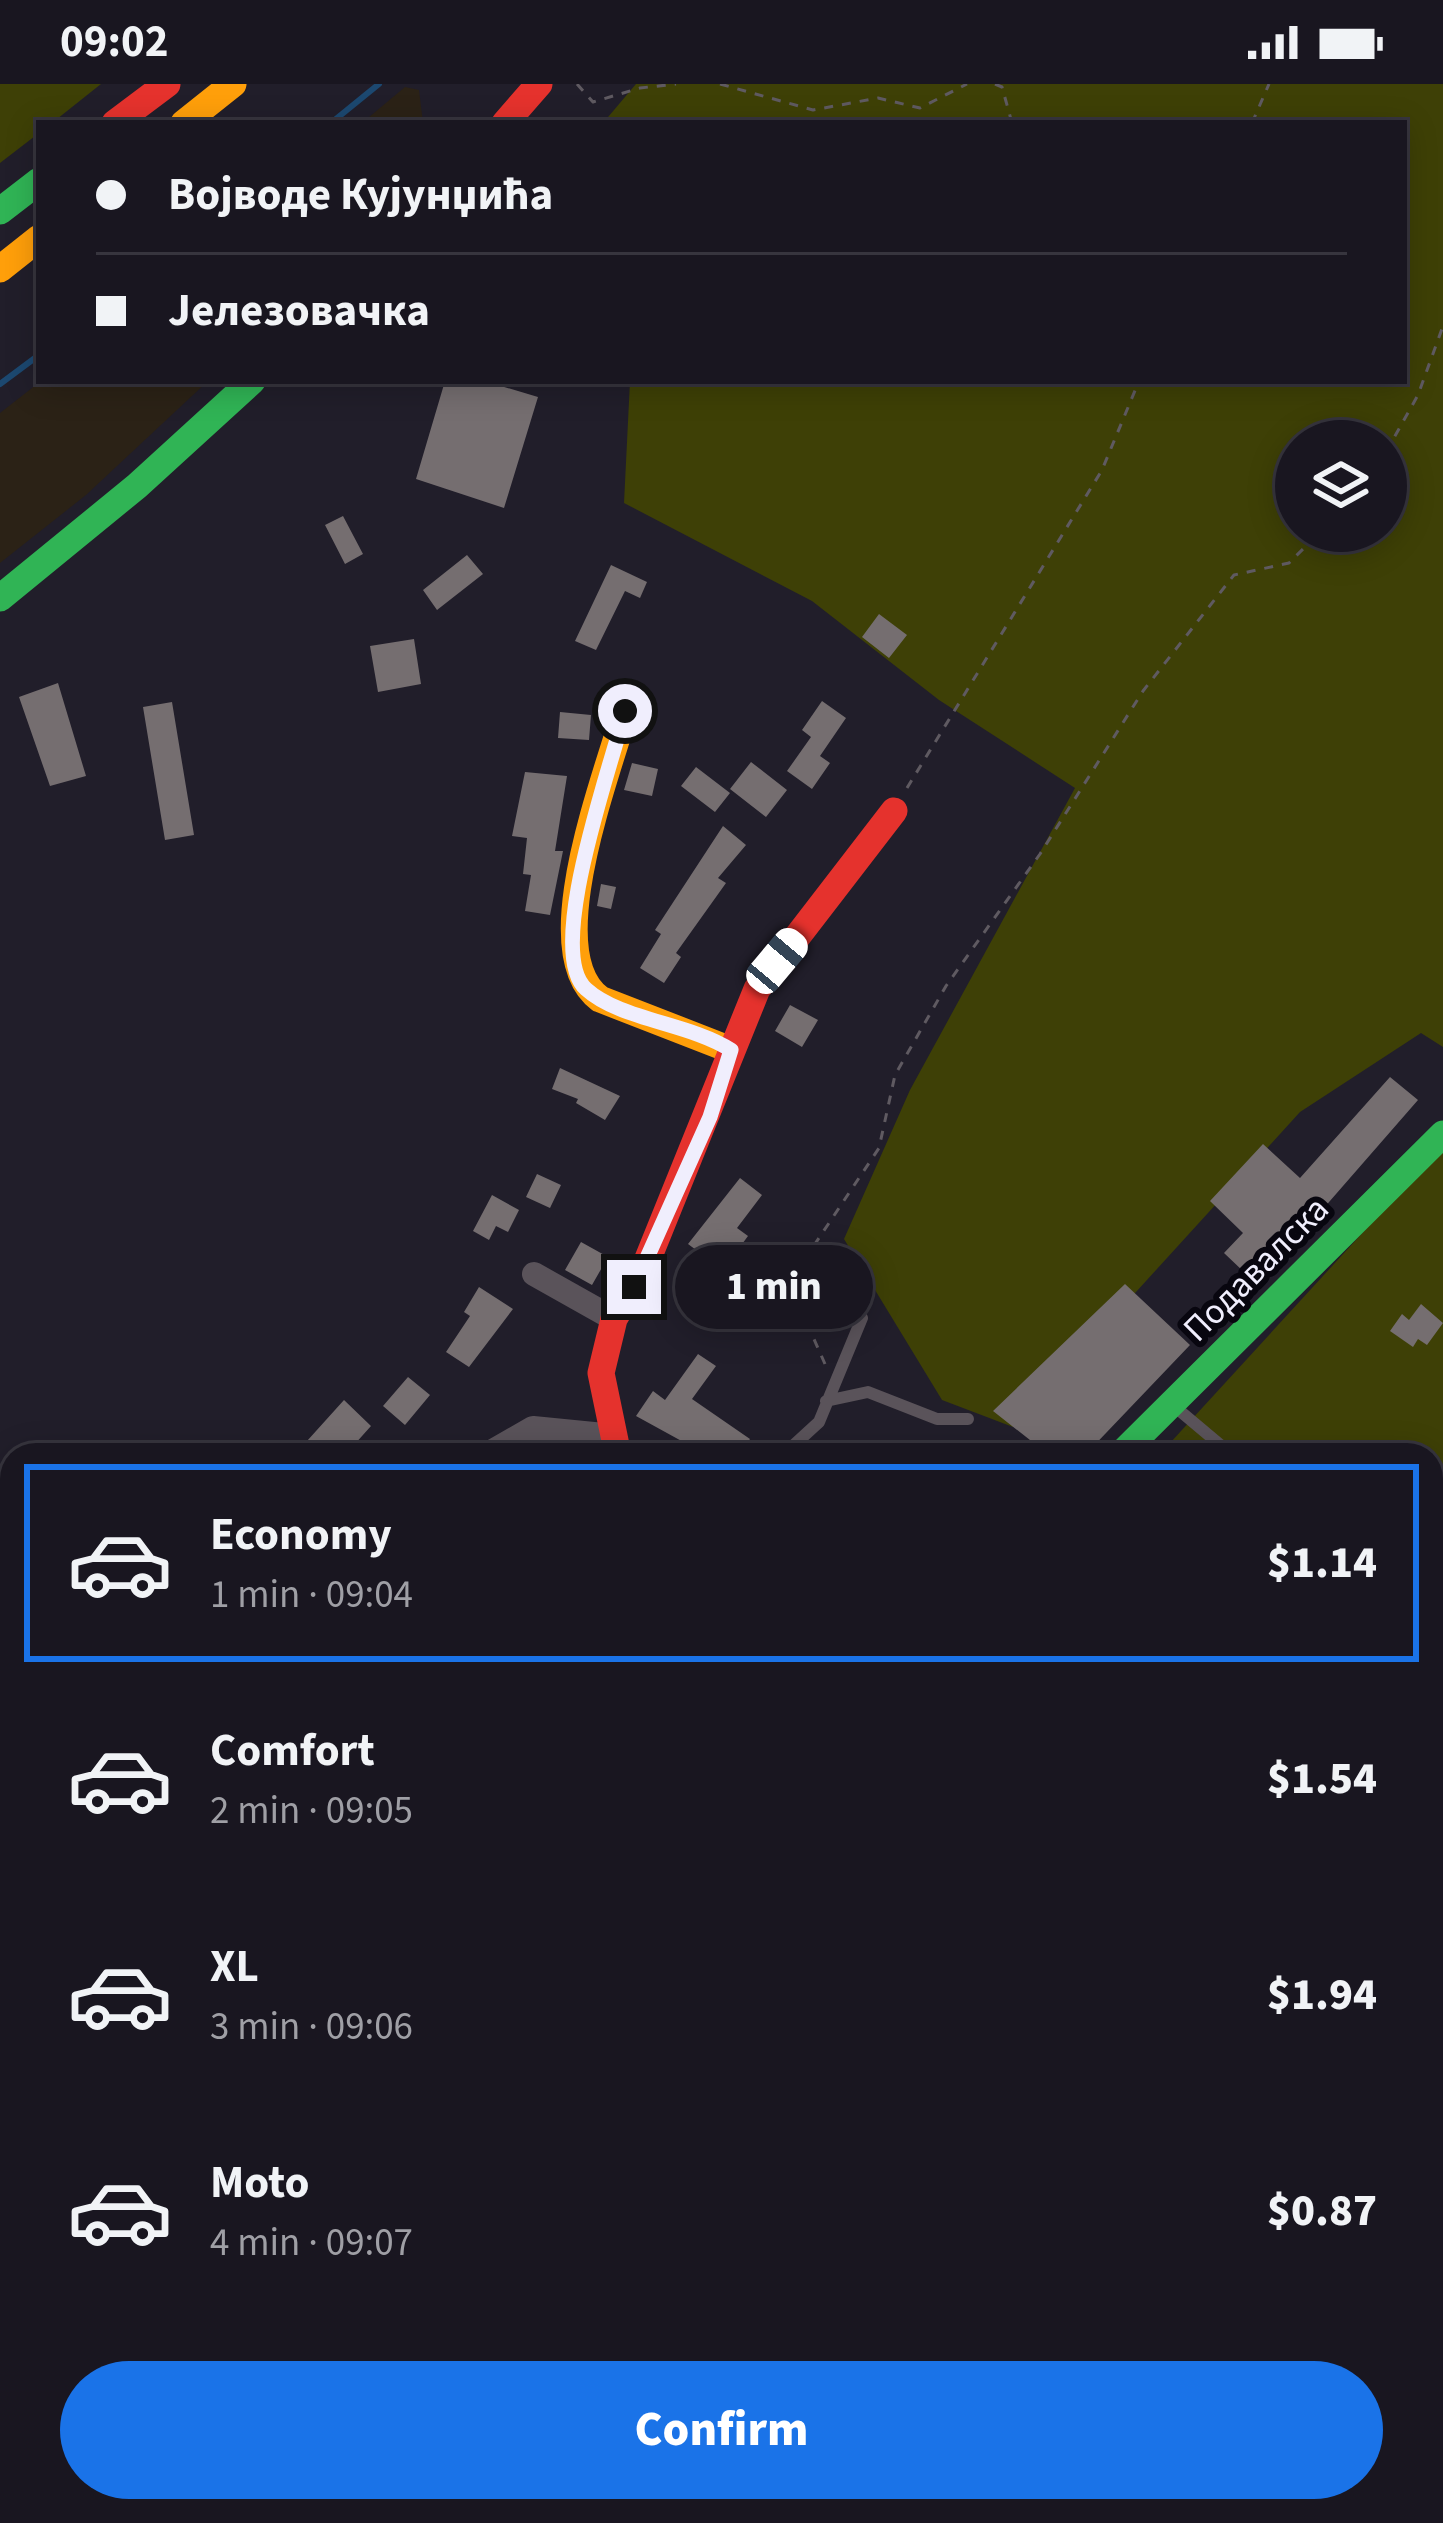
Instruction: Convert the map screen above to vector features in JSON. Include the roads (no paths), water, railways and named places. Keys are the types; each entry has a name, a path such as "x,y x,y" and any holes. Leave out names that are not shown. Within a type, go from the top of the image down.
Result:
{"main road":[{"path":"120,120 166,84"},
{"path":"188,120 233,84"},
{"path":"509,120 539,84"},
{"path":"0,211 36,184"},
{"path":"0,269 36,240"},
{"path":"0,598 137,486 249,384"},
{"path":"625,711 573,903 577,972 586,988 604,999 696,1030 731,1050"},
{"path":"616,1443 601,1373 614,1319 645,1266 718,1096 731,1050 767,975 894,811"},
{"name":"Подавалска","path":"1132,1443 1443,1134"}],"street":[{"path":"535,1274 614,1319"},
{"path":"507,1443 533,1428 606,1443"}],"lane":[{"path":"796,1443 819,1422 832,1380 862,1318"},
{"path":"826,1401 868,1392 937,1419 968,1419"},
{"path":"1170,1403 1218,1443"}],"waterway":[{"path":"335,120 379,84"},
{"path":"0,384 36,357"}]}
